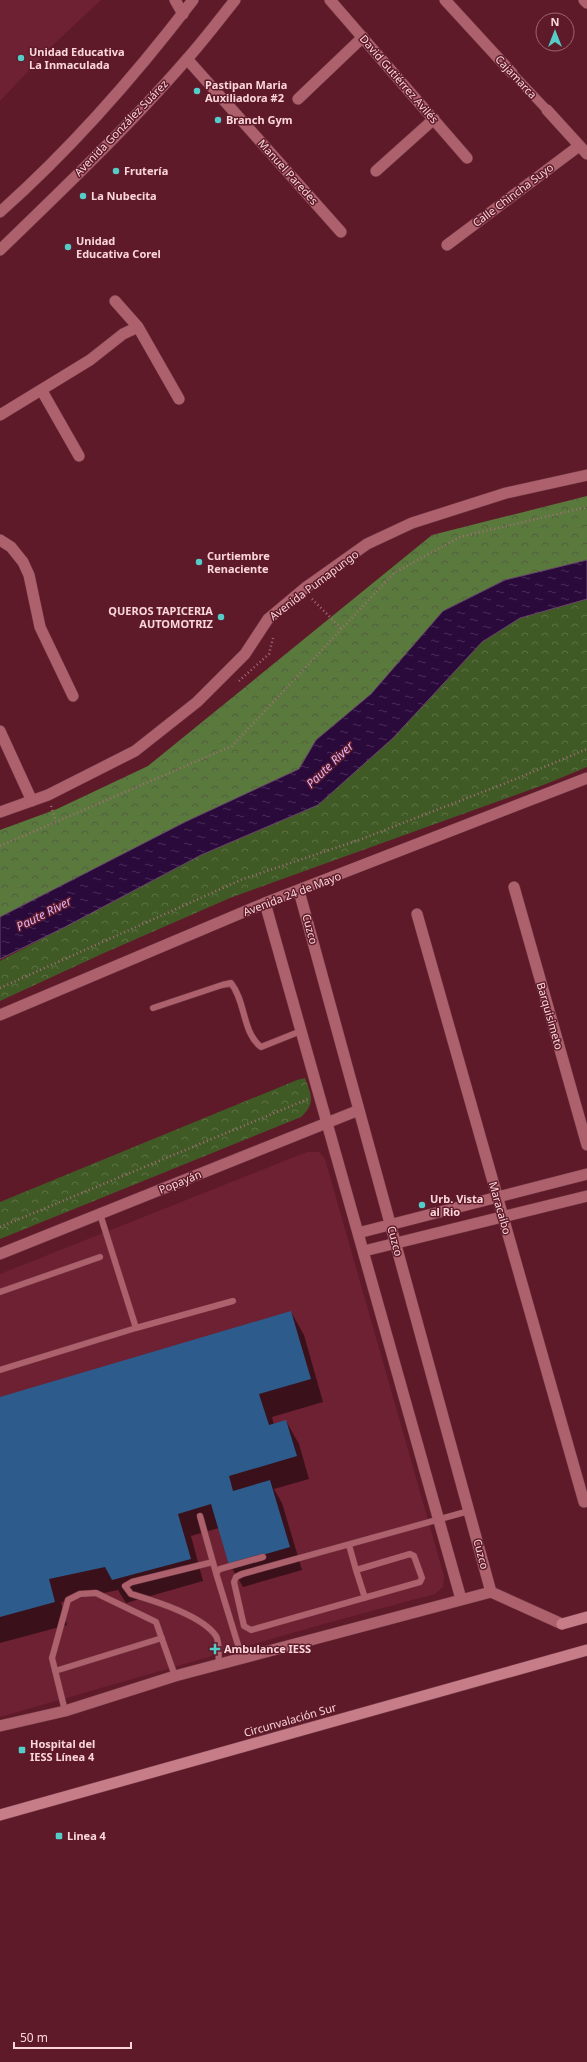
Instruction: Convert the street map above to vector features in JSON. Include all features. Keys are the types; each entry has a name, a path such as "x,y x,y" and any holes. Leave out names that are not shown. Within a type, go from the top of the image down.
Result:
{"highway":[{"path":"562,1624 587,1617"},
{"name":"Circunvalación Sur","path":"0,1815 587,1650"}],"street":[{"path":"175,0 183,14"},
{"path":"0,212 76,140 116,96 193,0"},
{"name":"Avenida González Suárez","path":"0,250 60,193 187,59 235,0"},
{"name":"David Gutiérrez Avilés","path":"330,0 467,158"},
{"name":"Cajamarca","path":"445,0 583,150"},
{"path":"584,0 587,3"},
{"path":"298,99 363,38"},
{"name":"Manuel Paredes","path":"187,59 341,232"},
{"path":"376,170 434,119"},
{"name":"Calle Chincha Suyo","path":"447,245 583,150"},
{"path":"115,301 138,327 179,399"},
{"path":"0,415 42,391 90,360 123,334 138,327"},
{"path":"42,391 79,456"},
{"path":"506,493 587,470"},
{"name":"Avenida Pumapungo","path":"0,812 48,795 135,751 208,691 245,654 268,619 305,588 367,544 412,523 506,493 587,475"},
{"path":"0,540 11,547 23,562 29,575 40,627 73,696"},
{"path":"0,731 32,801"},
{"name":"Avenida 24 de Mayo","path":"0,1015 266,903 587,778"},
{"name":"Barquisimeto","path":"514,887 587,1145"},
{"name":"Cuzco","path":"299,891 491,1592"},
{"path":"266,903 462,1599"},
{"name":"Maracaibo","path":"417,914 584,1502"},
{"name":"Popayán","path":"0,1254 359,1110"},
{"path":"358,1233 587,1174"},
{"path":"364,1251 587,1196"},
{"path":"0,1726 65,1711 175,1676 491,1592 562,1624"}],"lane":[{"path":"153,1008 231,983 238,992 253,1041 260,1047 301,1031"},
{"path":"100,1214 136,1328"},
{"path":"0,1292 100,1256"},
{"path":"0,1370 136,1328 233,1301"},
{"path":"356,1570 410,1554 414,1556 422,1578 420,1582 251,1630 244,1626 234,1582 236,1577 242,1574 348,1546 469,1511"},
{"path":"200,1516 242,1658"},
{"path":"348,1546 365,1598"},
{"path":"216,1573 220,1569 263,1557"},
{"path":"213,1562 132,1582 125,1586 131,1594 163,1604 206,1625 217,1637 219,1664"},
{"path":"65,1711 52,1658 68,1600 80,1594 96,1593 156,1622 175,1676"},
{"path":"55,1671 162,1638"}],"path":[{"path":"0,846 232,746 394,573 460,537 587,507"},
{"path":"306,602 311,597 341,628"},
{"path":"235,684 269,654 273,635"},
{"path":"0,988 243,879 359,840 506,782 587,748"},
{"path":"43,806 50,804"},
{"path":"0,1226 319,1094"}],"shaded area":[{"name":"Unidad Educativa La Inmaculada","path":"0,0 101,0 54,44 0,101"},
{"path":"307,1152 319,1152 325,1159 444,1576 443,1587 435,1594 327,1623 0,1717 0,1274"}],"green space":[{"path":"587,496 587,561 405,655 371,694 316,740 299,769 191,820 0,917 0,830 57,809 148,766 432,535"},
{"path":"587,599 587,767 546,784 230,898 104,953 0,1001 0,961 201,855 318,805 393,738 482,642 520,618"},
{"path":"305,1078 311,1099 309,1107 301,1117 0,1239 0,1202"}],"water":[{"name":"Paute River","path":"587,560 587,599 520,618 482,642 393,738 318,805 201,855 65,927 0,959 0,917 185,822 299,769 316,740 371,694 443,611 505,580"}],"building":[{"path":"291,1311 311,1379 259,1394 269,1425 286,1420 297,1456 229,1476 233,1491 270,1480 290,1547 229,1565 211,1504 178,1514 191,1559 112,1580 105,1567 49,1579 55,1602 0,1617 0,1397"}],"place":[{"name":"Unidad Educativa La Inmaculada","path":"21,58"},
{"name":"Pastipan Maria Auxiliadora #2","path":"197,91"},
{"name":"Branch Gym","path":"218,120"},
{"name":"Frutería","path":"116,171"},
{"name":"La Nubecita","path":"83,196"},
{"name":"Unidad Educativa Corel","path":"68,247"},
{"name":"Curtiembre Renaciente","path":"199,562"},
{"name":"QUEROS TAPICERIA AUTOMOTRIZ","path":"221,617"},
{"name":"Urb. Vista al Rio","path":"422,1205"},
{"name":"Ambulance IESS","path":"215,1649"},
{"name":"Hospital del IESS Línea 4","path":"22,1750"},
{"name":"Linea 4","path":"59,1836"}]}
